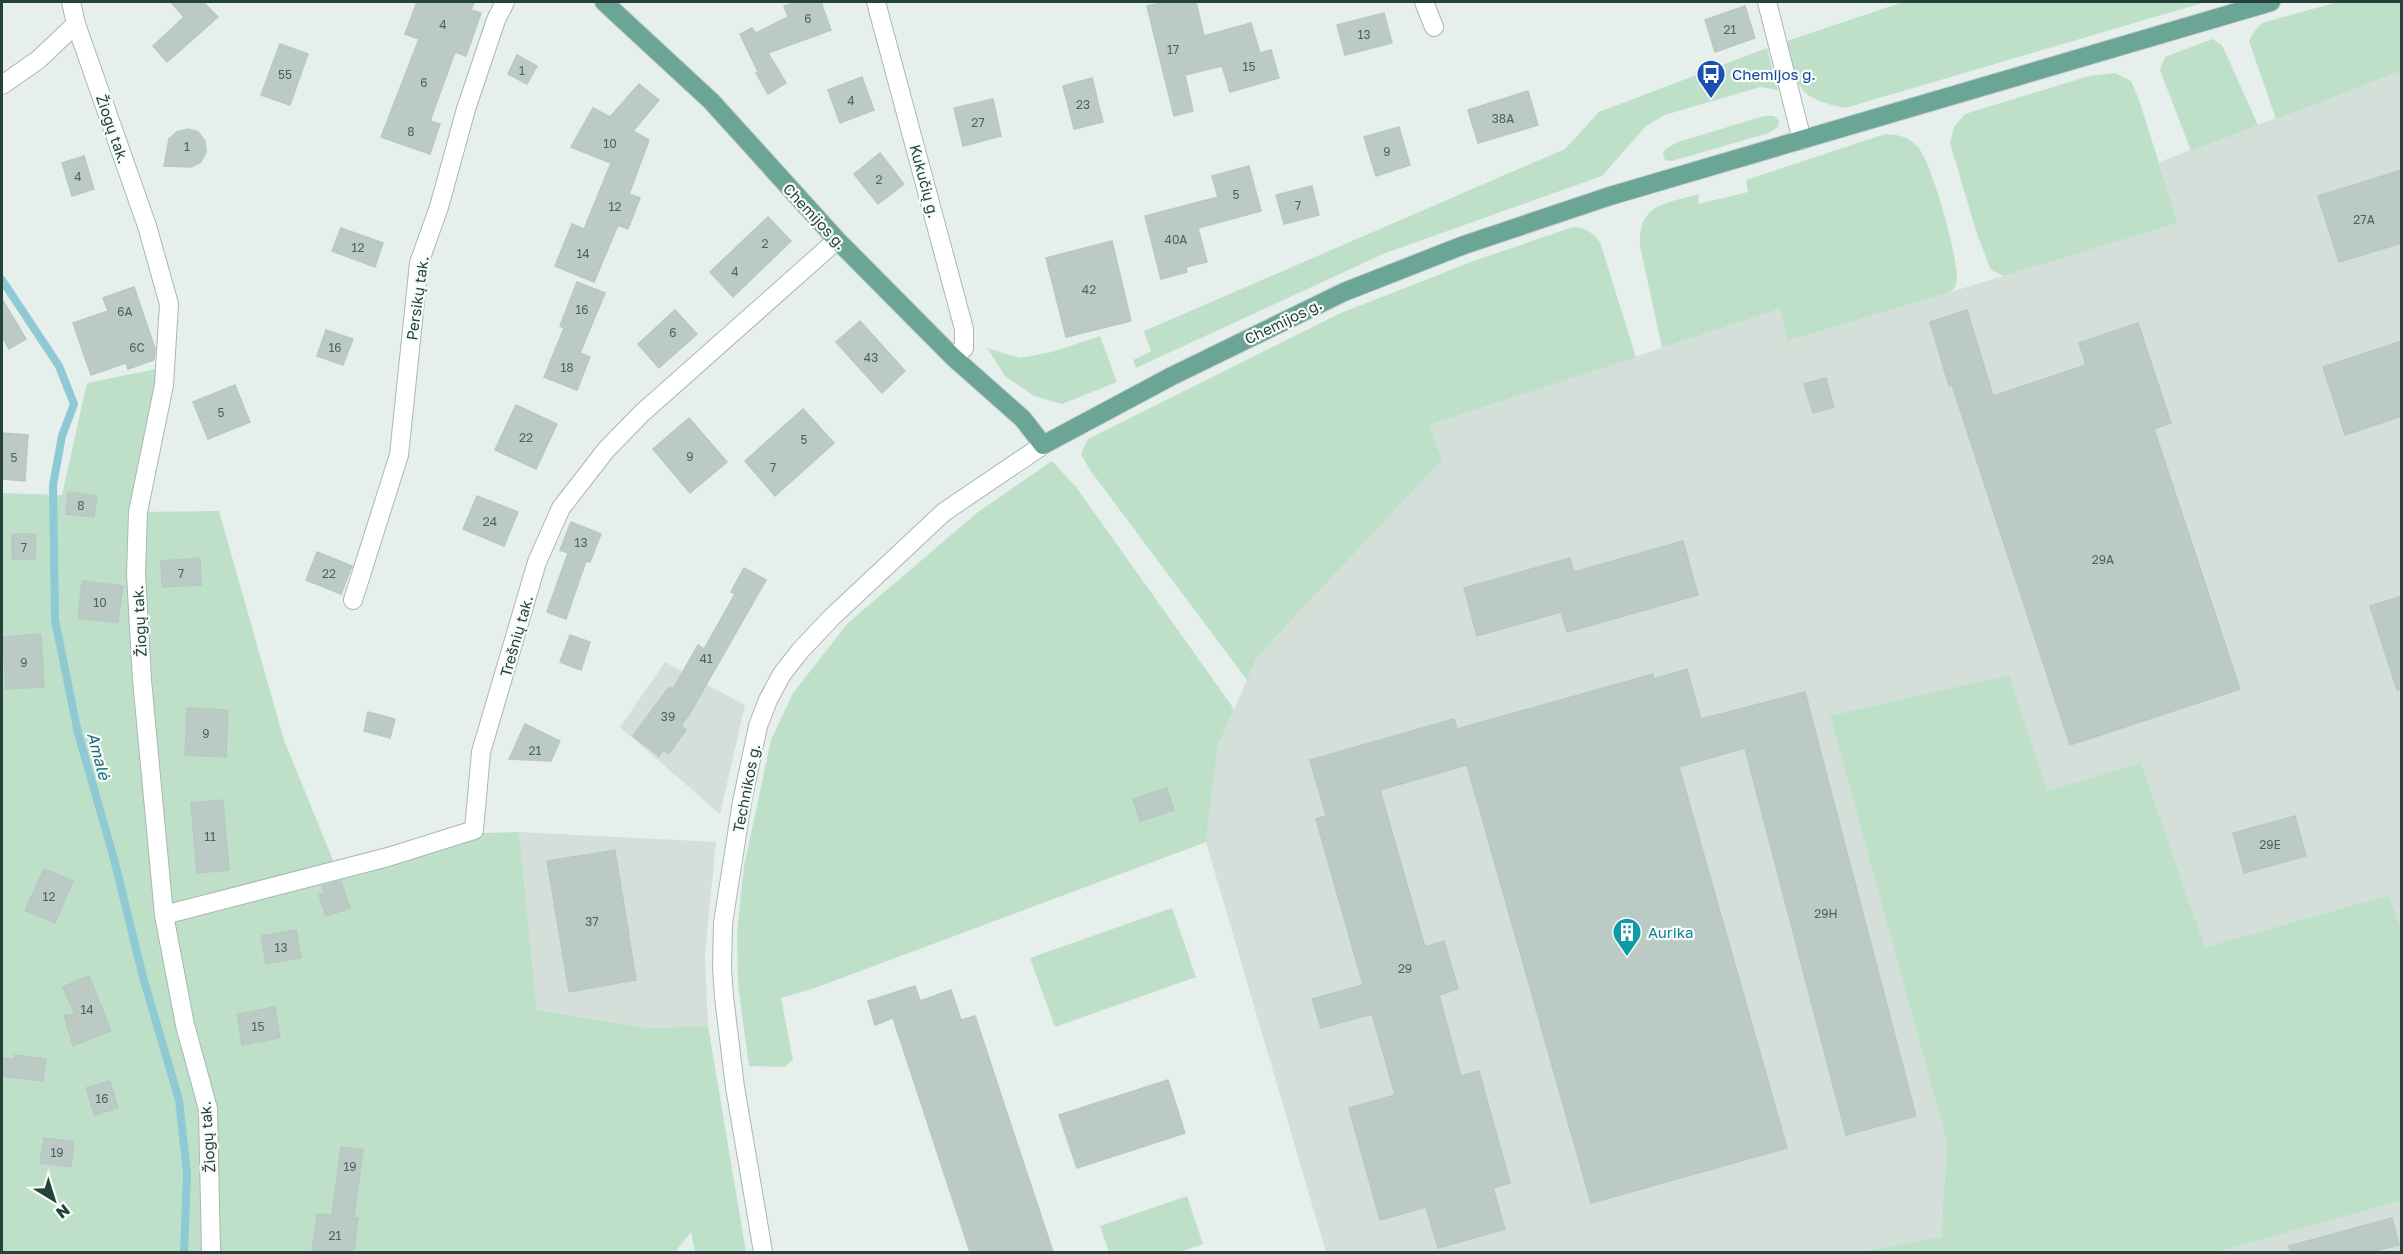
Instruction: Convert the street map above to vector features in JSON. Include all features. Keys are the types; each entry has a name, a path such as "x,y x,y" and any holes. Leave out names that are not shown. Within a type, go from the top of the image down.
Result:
{"main road":[{"name":"Chemijos g.","path":"604,2 711,101 837,240 953,357 1023,418 1043,445 1172,376 1344,292 1464,245 1562,211 2271,2"}],"street":[{"name":"Žiogų tak.","path":"71,2 76,24 147,226 170,304 164,385 138,512 136,574 142,680 164,915 185,1025 208,1109 211,1252"},
{"name":"Persikų tak.","path":"353,600 399,455 419,263 439,207 466,109 496,20 505,2"},
{"name":"Kukučių g.","path":"876,2 964,329 964,348 953,357"},
{"path":"1424,2 1434,27"},
{"path":"1767,2 1802,140"},
{"path":"2,85 39,60 76,24"},
{"name":"Trešnių tak.","path":"164,915 388,857 474,830 481,752 537,562 561,508 606,450 642,413 837,240"},
{"name":"Technikos g.","path":"763,1252 734,1077 722,968 723,923 742,802 758,726 768,700 782,674 831,618 944,512 1043,445"}],"shaded area":[{"path":"2401,71 2401,932 2389,895 2205,947 2141,764 2047,791 1830,716 1947,1143 1941,1237 1872,1250 1872,1252 1326,1252 1206,842 1218,746 1257,657 1442,460 1430,425 1780,309 1789,341 2178,223 2159,162"},
{"path":"665,662 745,705 720,814 620,727"},
{"path":"519,832 716,842 705,954 708,1026 649,1028 537,1010"},
{"path":"2401,1201 2401,1252 2216,1252"}],"green space":[{"path":"1903,2 2206,2 1845,108 1817,100 1801,88 1793,69 1787,41"},
{"path":"2338,2 2401,2 2401,71 2276,119 2249,41 2253,33 2262,23"},
{"path":"2212,39 2222,45 2258,125 2191,151 2160,70 2165,57"},
{"path":"1767,48 1778,90 1760,87 1665,115 1646,126 1602,176 1383,254 1136,368 1133,360 1151,351 1144,331 1565,149 1599,112"},
{"path":"2115,73 2131,81 2139,100 2178,223 2004,276 1991,270 1977,234 1950,143 1954,127 1965,114 2089,76"},
{"path":"1764,116 1774,116 1779,121 1778,127 1769,133 1672,161 1665,160 1663,154 1665,149 1678,142"},
{"path":"1885,134 1910,140 1924,156 1943,211 1953,251 1957,281 1951,292 1788,341 1780,309 1662,348 1640,246 1644,221 1649,213 1665,204 1699,194 1698,204 1748,192 1746,180"},
{"path":"1573,227 1588,231 1600,242 1636,357 1430,425 1442,460 1257,657 1247,680 1090,470 1081,454 1088,439 1341,313 1471,262"},
{"path":"1100,336 1117,382 1062,404 1034,396 1005,376 987,348 1020,358 1052,352"},
{"path":"166,367 138,512 219,511 284,740 337,870 484,833 519,832 537,1010 649,1028 708,1026 746,1252 695,1252 691,1232 675,1252 2,1252 2,493 62,495 87,383"},
{"path":"1052,461 1076,487 1234,709 1218,746 1206,842 815,988 781,998 793,1060 784,1067 749,1066 738,985 737,932 744,866 771,740 793,693 848,623 978,512"},
{"path":"2009,675 2047,791 2141,763 2205,947 2389,895 2402,932 2401,1201 2216,1252 1872,1252 1871,1250 1941,1237 1947,1143 1830,716"},
{"path":"1172,908 1196,977 1055,1027 1030,958"},
{"path":"1187,1196 1203,1244 1179,1252 1109,1252 1100,1226"}],"building":[{"path":"171,2 203,2 218,17 167,62 153,46 184,17"},
{"path":"417,2 474,2 471,10 481,13 466,56 455,52 430,121 440,124 430,154 381,137 419,39 405,34"},
{"path":"797,2 821,2 831,30 768,53 786,83 768,94 756,73 758,72 740,34 752,28 756,33 788,17 784,6"},
{"path":"1165,2 1196,2 1204,36 1251,23 1260,53 1271,50 1279,78 1230,92 1222,66 1185,75 1193,111 1174,116 1147,6"},
{"path":"1745,6 1755,38 1715,52 1705,20"},
{"path":"1384,13 1392,43 1345,55 1337,25"},
{"path":"280,44 308,54 290,105 261,95"},
{"path":"517,55 537,66 527,84 508,74"},
{"path":"862,77 874,110 840,123 828,90"},
{"path":"1092,78 1103,122 1074,129 1063,86"},
{"path":"639,84 659,100 633,131 649,140 629,194 640,198 628,229 618,225 594,282 555,266 572,224 584,229 611,163 571,147 593,108 610,117"},
{"path":"1528,91 1538,125 1478,143 1468,110"},
{"path":"993,99 1001,136 963,146 954,108"},
{"path":"1399,127 1410,165 1376,176 1364,137"},
{"path":"188,129 198,132 205,141 206,152 201,162 191,167 164,166 169,139 177,132"},
{"path":"880,153 904,184 878,204 854,174"},
{"path":"84,156 94,189 72,196 62,163"},
{"path":"1249,166 1261,211 1198,228 1207,262 1186,267 1187,272 1161,279 1145,216 1218,197 1212,176"},
{"path":"2402,170 2402,243 2339,262 2318,196"},
{"path":"1312,186 1319,215 1284,224 1276,195"},
{"path":"768,217 791,241 733,297 710,272"},
{"path":"341,228 383,243 375,267 332,251"},
{"path":"1112,241 1131,321 1066,337 1046,258"},
{"path":"577,282 605,293 580,353 590,357 577,390 544,377 564,328 560,326"},
{"path":"134,287 155,348 154,360 128,369 126,363 91,375 73,323 108,311 103,298"},
{"path":"2,299 26,339 9,349 2,336"},
{"path":"675,310 697,334 659,368 638,344"},
{"path":"1967,310 1993,396 2086,365 2079,343 2138,323 2171,423 2154,429 2240,689 2070,745 1952,385 1949,386 1930,322"},
{"path":"860,321 905,371 882,393 836,342"},
{"path":"326,330 353,339 343,365 317,356"},
{"path":"2402,341 2402,416 2345,435 2323,367"},
{"path":"1826,378 1834,407 1813,413 1804,384"},
{"path":"235,385 250,422 208,439 193,402"},
{"path":"516,405 557,424 536,469 495,450"},
{"path":"803,409 834,443 775,496 745,461"},
{"path":"689,418 727,462 690,493 653,449"},
{"path":"2,433 28,435 25,481 2,479"},
{"path":"68,492 97,496 94,517 66,514"},
{"path":"477,496 518,512 504,546 463,529"},
{"path":"571,522 601,534 590,562 586,561 566,619 547,612 568,553 560,550"},
{"path":"12,534 36,534 35,559 12,559"},
{"path":"1683,541 1698,595 1567,632 1561,612 1477,636 1464,588 1570,558 1574,572"},
{"path":"317,552 352,566 341,594 306,580"},
{"path":"200,558 201,585 162,587 161,561"},
{"path":"744,568 766,580 681,726 686,730 669,754 663,750 659,756 633,736 669,687 673,689 698,645 704,649 735,594 731,592"},
{"path":"82,581 123,586 118,623 78,618"},
{"path":"2402,596 2402,689 2397,690 2370,606"},
{"path":"41,634 44,687 6,689 3,637"},
{"path":"570,635 590,642 581,670 560,662"},
{"path":"1687,669 1701,719 1805,692 1916,1116 1846,1135 1745,748 1679,767 1787,1148 1591,1203 1467,765 1380,790 1425,947 1444,941 1458,989 1439,995 1461,1076 1479,1071 1510,1183 1493,1188 1505,1229 1438,1248 1426,1207 1380,1220 1349,1108 1395,1095 1372,1014 1321,1028 1312,999 1363,985 1316,819 1326,816 1310,760 1454,719 1457,729 1653,674 1654,679"},
{"path":"187,708 228,710 226,757 185,755"},
{"path":"368,712 395,719 390,738 364,731"},
{"path":"525,724 560,741 551,761 509,759"},
{"path":"1167,788 1174,810 1140,821 1133,799"},
{"path":"223,800 229,870 197,873 191,803"},
{"path":"2295,816 2306,856 2244,873 2233,833"},
{"path":"615,850 636,980 569,992 547,861"},
{"path":"44,869 73,881 55,923 25,910"},
{"path":"341,881 350,908 326,916 319,895 325,893 322,886"},
{"path":"296,930 301,958 266,964 261,936"},
{"path":"89,976 111,1031 73,1046 64,1015 75,1015 63,987"},
{"path":"915,986 920,1001 951,990 961,1020 975,1016 1053,1252 970,1252 893,1018 875,1025 868,1001"},
{"path":"275,1007 280,1038 242,1045 237,1014"},
{"path":"15,1055 46,1059 43,1081 2,1076 2,1058 15,1059"},
{"path":"1168,1080 1185,1133 1077,1168 1059,1115"},
{"path":"110,1081 118,1108 94,1115 86,1088"},
{"path":"44,1138 74,1142 71,1167 40,1163"},
{"path":"341,1147 363,1150 354,1218 358,1218 354,1252 312,1252 317,1214 332,1215"},
{"path":"2392,1218 2399,1245 2371,1252 2290,1252 2289,1246"}],"waterway":[{"name":"Amalė","path":"2,280 59,366 74,404 62,436 53,485 55,620 78,733 114,859 143,977 179,1100 187,1173 184,1252"}],"place":[{"name":"Chemijos g.","path":"1711,100"},
{"name":"Aurika","path":"1627,958"}]}
